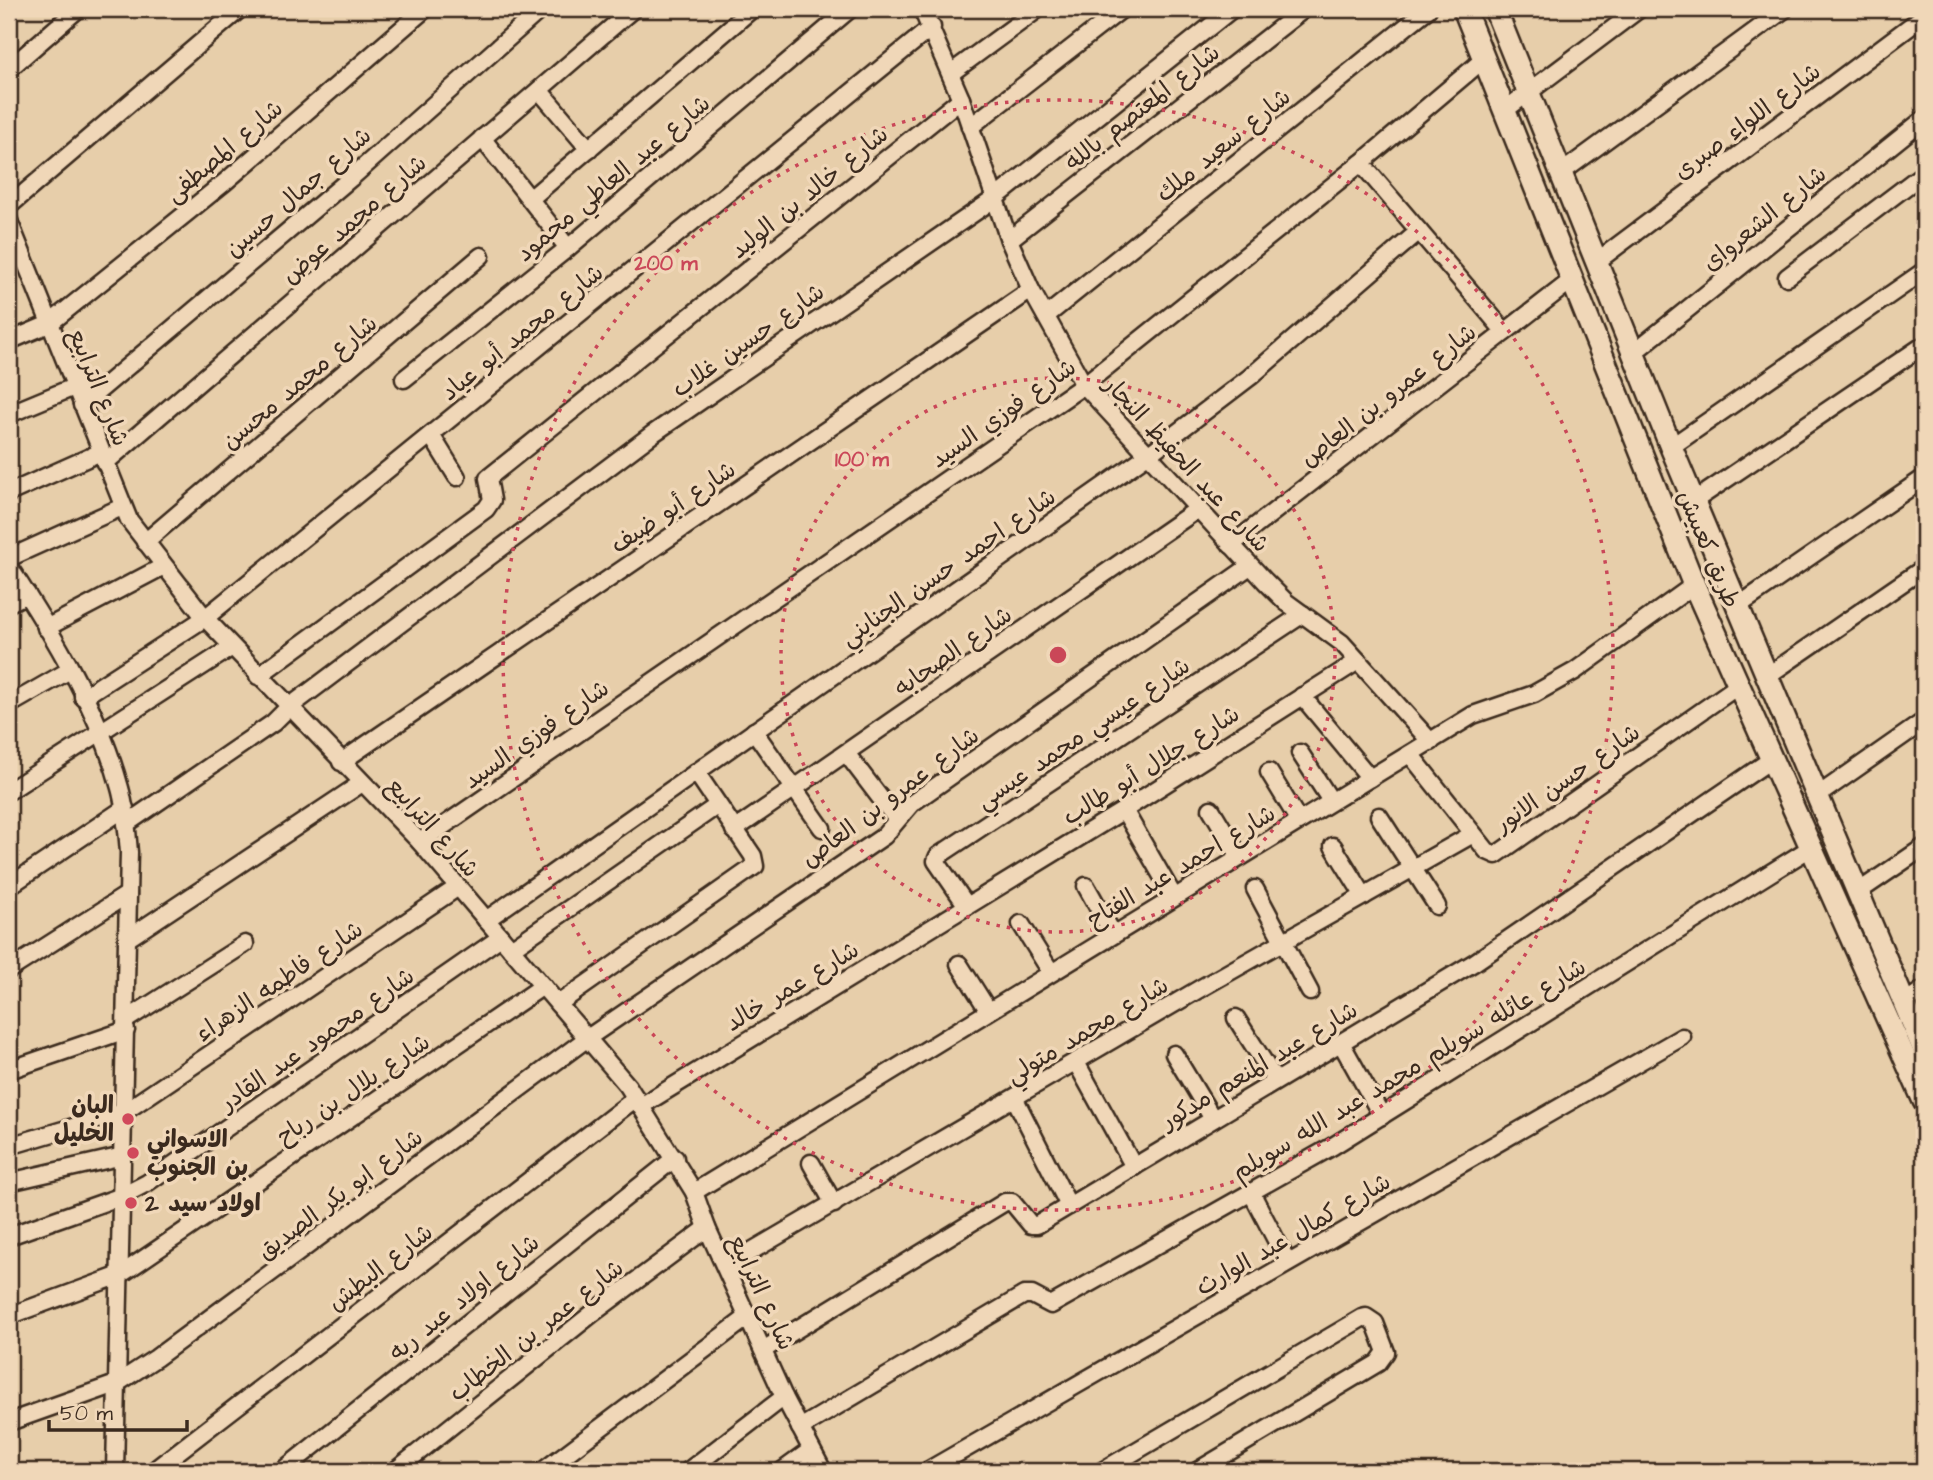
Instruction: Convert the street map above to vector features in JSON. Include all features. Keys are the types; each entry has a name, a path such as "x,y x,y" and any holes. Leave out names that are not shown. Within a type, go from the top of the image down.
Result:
{"street":[{"path":"9,69 78,9"},
{"path":"9,206 240,9"},
{"name":"شارع المصطفى","path":"9,341 49,324 225,182 425,9"},
{"name":"شارع جمال حسين","path":"82,405 351,178 541,9"},
{"name":"شارع محمد عوض","path":"9,493 103,458 633,9"},
{"path":"530,200 752,9"},
{"name":"شارع عبد العاطي محمود","path":"404,379 568,248 850,9"},
{"path":"951,73 1038,9"},
{"path":"970,127 1122,9"},
{"name":"شارع حسين غلاب","path":"9,886 273,723 288,708 654,433 994,200 1232,9"},
{"name":"شارع المعتصم بالله","path":"1009,240 1304,9"},
{"name":"شارع سعيد ملك","path":"1046,316 1428,9"},
{"name":"طريق كعبيش","path":"1464,9 1694,585 1924,1101"},
{"name":"طريق كعبيش","path":"1494,9 1671,447 1924,1050"},
{"path":"1505,110 1639,9"},
{"path":"1561,173 1785,9"},
{"name":"شارع عبد الحفيظ النجار","path":"927,15 961,99 1009,240 1031,290 1084,385 1250,566 1303,614 1342,643 1431,741"},
{"name":"شارع محمد أبو عياد","path":"83,697 205,618 431,435 927,15"},
{"name":"شارع اللواء صبرى","path":"1596,262 1924,16"},
{"name":"شارع فوزي السيد","path":"420,842 1084,385 1361,163 1484,60"},
{"path":"539,90 589,149"},
{"name":"شارع خالد بن الوليد","path":"258,676 486,509 492,500 488,478 961,99"},
{"name":"شارع الشعرواى","path":"1633,352 1924,120"},
{"path":"482,138 568,248"},
{"path":"1361,163 1505,332"},
{"path":"1787,277 1924,173"},
{"name":"شارع الترابيع","path":"9,221 14,256 49,324 122,508 145,542 205,618 288,708 420,842 589,1037 638,1102 694,1192 707,1228 750,1316 784,1397 823,1471"},
{"name":"شارع احمد حسن الجنايني","path":"486,920 1149,454 1250,377 1419,231"},
{"name":"شارع محمد محسن","path":"145,542 481,256"},
{"path":"1671,447 1924,271"},
{"name":"شارع عمرو بن العاص","path":"1231,545 1572,280"},
{"name":"شارع أبو ضيف","path":"341,762 1031,290"},
{"path":"1694,501 1924,345"},
{"path":"9,414 74,387"},
{"path":"431,435 457,477"},
{"path":"1738,606 1924,478"},
{"path":"9,558 122,508"},
{"name":"شارع الصحابه","path":"734,830 1198,509"},
{"path":"46,628 164,566"},
{"name":"شارع عمرو بن العاص","path":"589,1037 884,836 911,804 1250,566"},
{"path":"9,567 71,670 99,733 125,816 128,894 115,1471"},
{"path":"1767,676 1924,568"},
{"name":"شارع احمد عبد الفتاح","path":"694,1192 1474,715 1534,694 1575,671 1694,585"},
{"path":"9,603 27,594"},
{"name":"شارع عيسي محمد عيسي","path":"967,906 936,862 938,856 1303,614"},
{"path":"1726,656 1753,643"},
{"path":"9,791 232,647"},
{"name":"شارع جلال أبو طالب","path":"967,906 1358,661"},
{"path":"9,705 71,670"},
{"name":"شارع حسن الانور","path":"1410,754 1491,854 1501,853 1739,685"},
{"path":"1303,696 1370,778"},
{"path":"1817,796 1924,721"},
{"path":"754,731 822,828"},
{"path":"846,753 897,820"},
{"path":"1300,753 1331,802"},
{"name":"شارع عبد المنعم مدكور","path":"763,1350 1005,1202 1012,1202 1034,1226 1069,1206 1475,962 1772,759"},
{"path":"558,1004 751,870 755,863 753,856 696,772"},
{"path":"1269,772 1299,821"},
{"path":"127,939 362,783"},
{"name":"شارع محمود عبد القادر","path":"122,1196 186,1158 506,943 718,805"},
{"path":"1211,809 1240,857"},
{"path":"1124,810 1174,897"},
{"path":"1379,816 1437,906"},
{"name":"شارع محمد متولي","path":"726,1266 1473,834"},
{"path":"1333,846 1364,896"},
{"name":"شارع عائله سويلم محمد عبد الله سويلم","path":"800,1428 1024,1295 1032,1294 1051,1305 1251,1192 1382,1116 1812,847"},
{"path":"1858,892 1924,847"},
{"path":"1086,886 1113,934"},
{"name":"شارع فاطمه الزهراء","path":"9,1146 124,1112 458,887"},
{"path":"1255,889 1310,992"},
{"path":"9,970 128,894"},
{"name":"شارع عمر خالد","path":"638,1102 967,906"},
{"path":"1021,924 1051,972"},
{"path":"9,1070 126,1025 245,944"},
{"path":"959,964 988,1010"},
{"name":"شارع بلال بن رباح","path":"9,1316 120,1275 543,986"},
{"path":"1904,1003 1924,989"},
{"path":"1236,1018 1276,1081"},
{"name":"شارع ابو بكر الصديق","path":"116,1384 589,1037"},
{"name":"شارع كمال عبد الوارث","path":"927,1471 1682,1037"},
{"path":"1340,1043 1382,1116"},
{"path":"1174,1054 1213,1119"},
{"path":"1077,1063 1134,1167"},
{"path":"1015,1099 1069,1206"},
{"name":"شارع البطش","path":"152,1471 638,1102"},
{"path":"9,1182 123,1156"},
{"name":"شارع اولاد عبد ربه","path":"282,1471 675,1158"},
{"path":"811,1163 834,1204"},
{"path":"1251,1192 1288,1263"},
{"path":"9,1236 122,1196"},
{"name":"شارع عمر بن الخطاب","path":"395,1471 593,1313 707,1228"},
{"path":"543,1471 750,1316"},
{"path":"1102,1471 1362,1318 1366,1317 1374,1323 1386,1346 1384,1358 1197,1471"},
{"path":"9,1422 116,1384"},
{"path":"688,1471 784,1397"},
{"path":"782,1471 811,1450"}],"place":[{"name":"البان الخليل","path":"128,1119"},
{"name":"الاسواني بن الجنوب","path":"133,1153"},
{"name":"اولاد سيد 2","path":"131,1203"}]}
